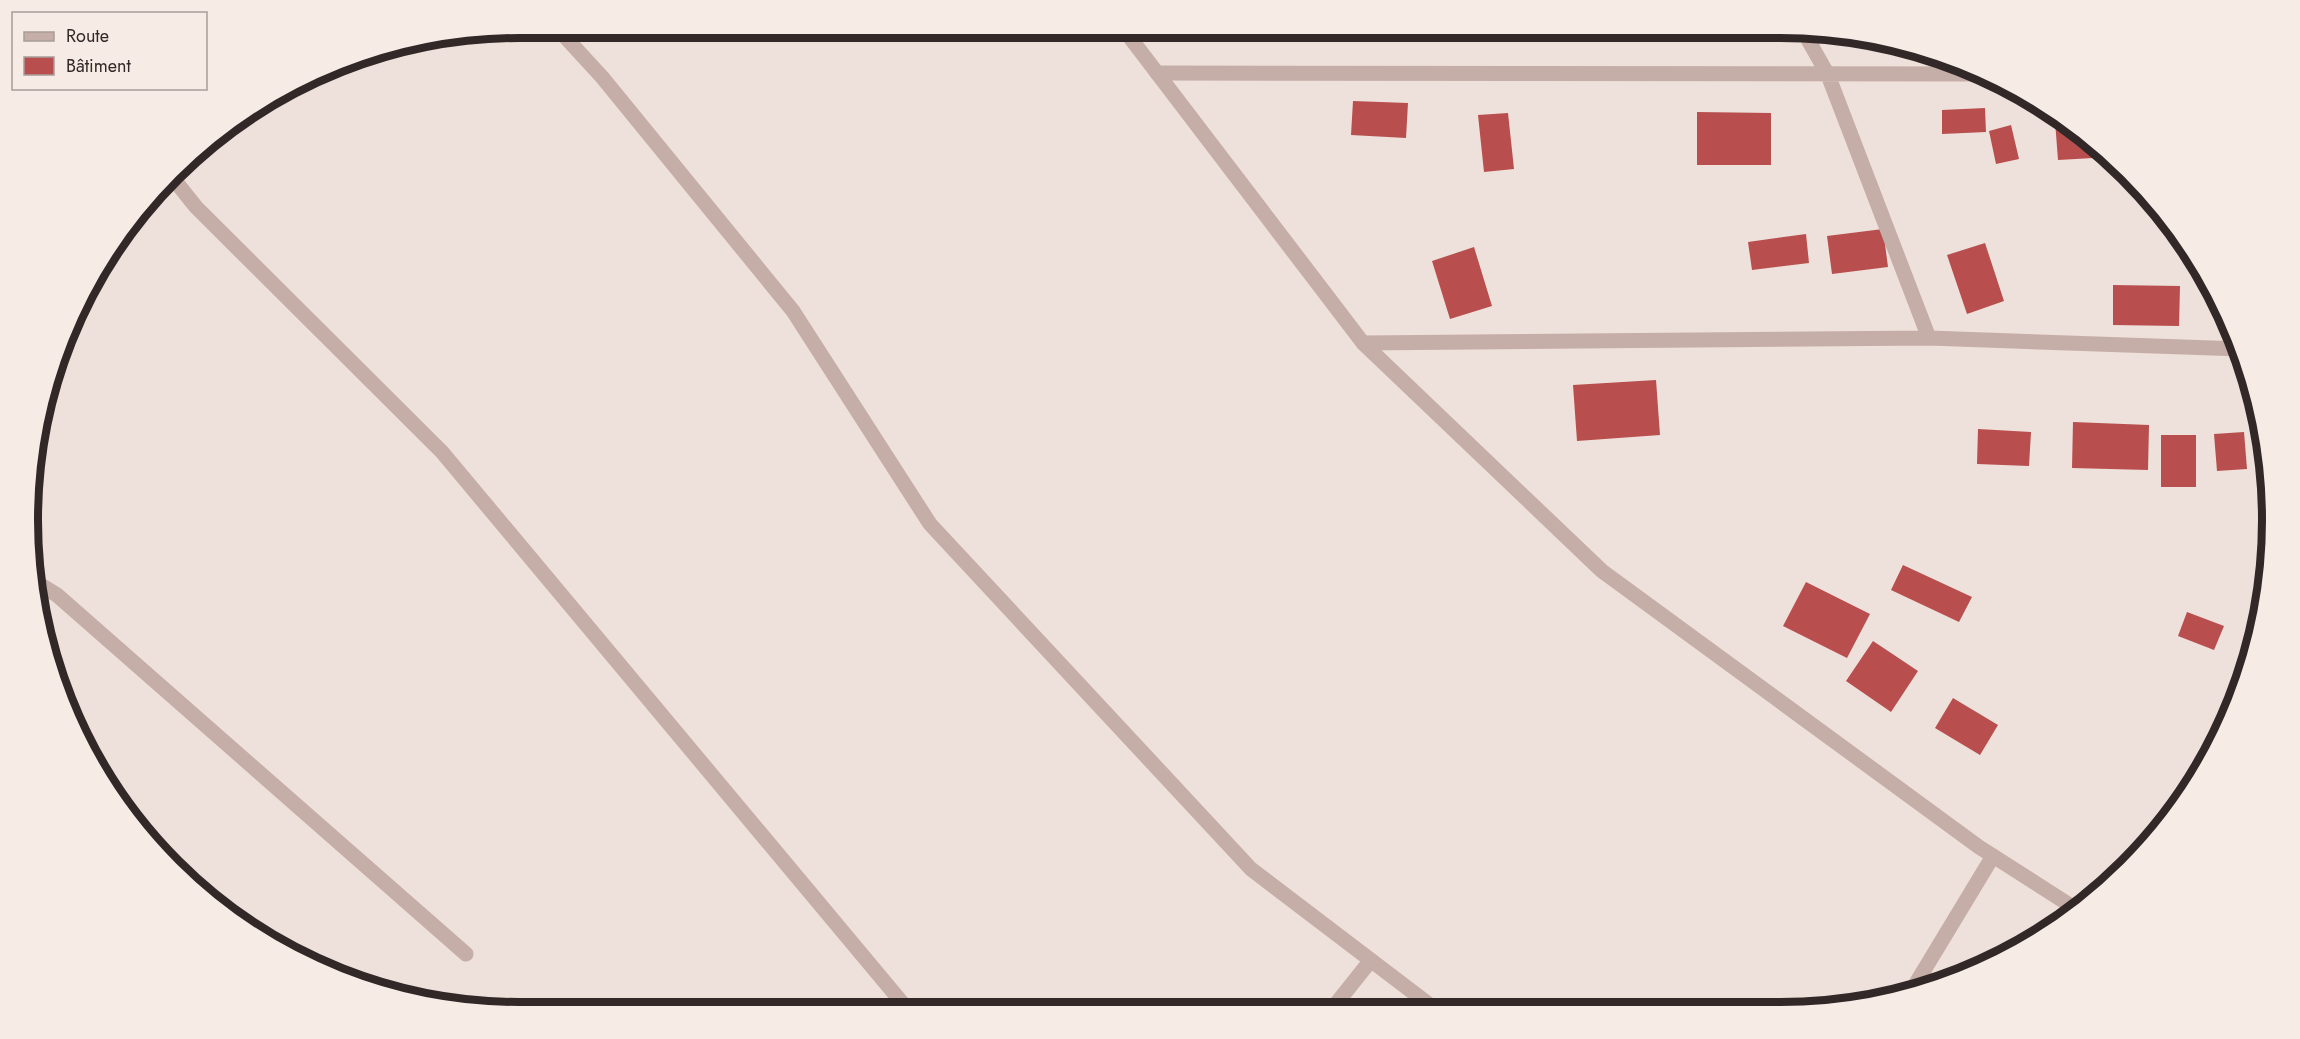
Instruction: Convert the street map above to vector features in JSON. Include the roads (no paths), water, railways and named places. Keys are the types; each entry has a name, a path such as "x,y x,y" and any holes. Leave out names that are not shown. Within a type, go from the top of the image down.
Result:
{"street":[{"path":"566,38 602,77 793,311 930,524 1251,869 1426,1002"},
{"path":"1130,38 1363,343 1602,571 1993,856 2070,905"},
{"path":"1808,39 1828,75 1929,338"},
{"path":"1157,73 1965,74"},
{"path":"176,182 196,207 442,452 901,1002"},
{"path":"1363,343 1929,338 2231,349"},
{"path":"43,586 57,595 466,954"},
{"path":"1917,981 1993,856"},
{"path":"1338,1002 1371,960"}]}
